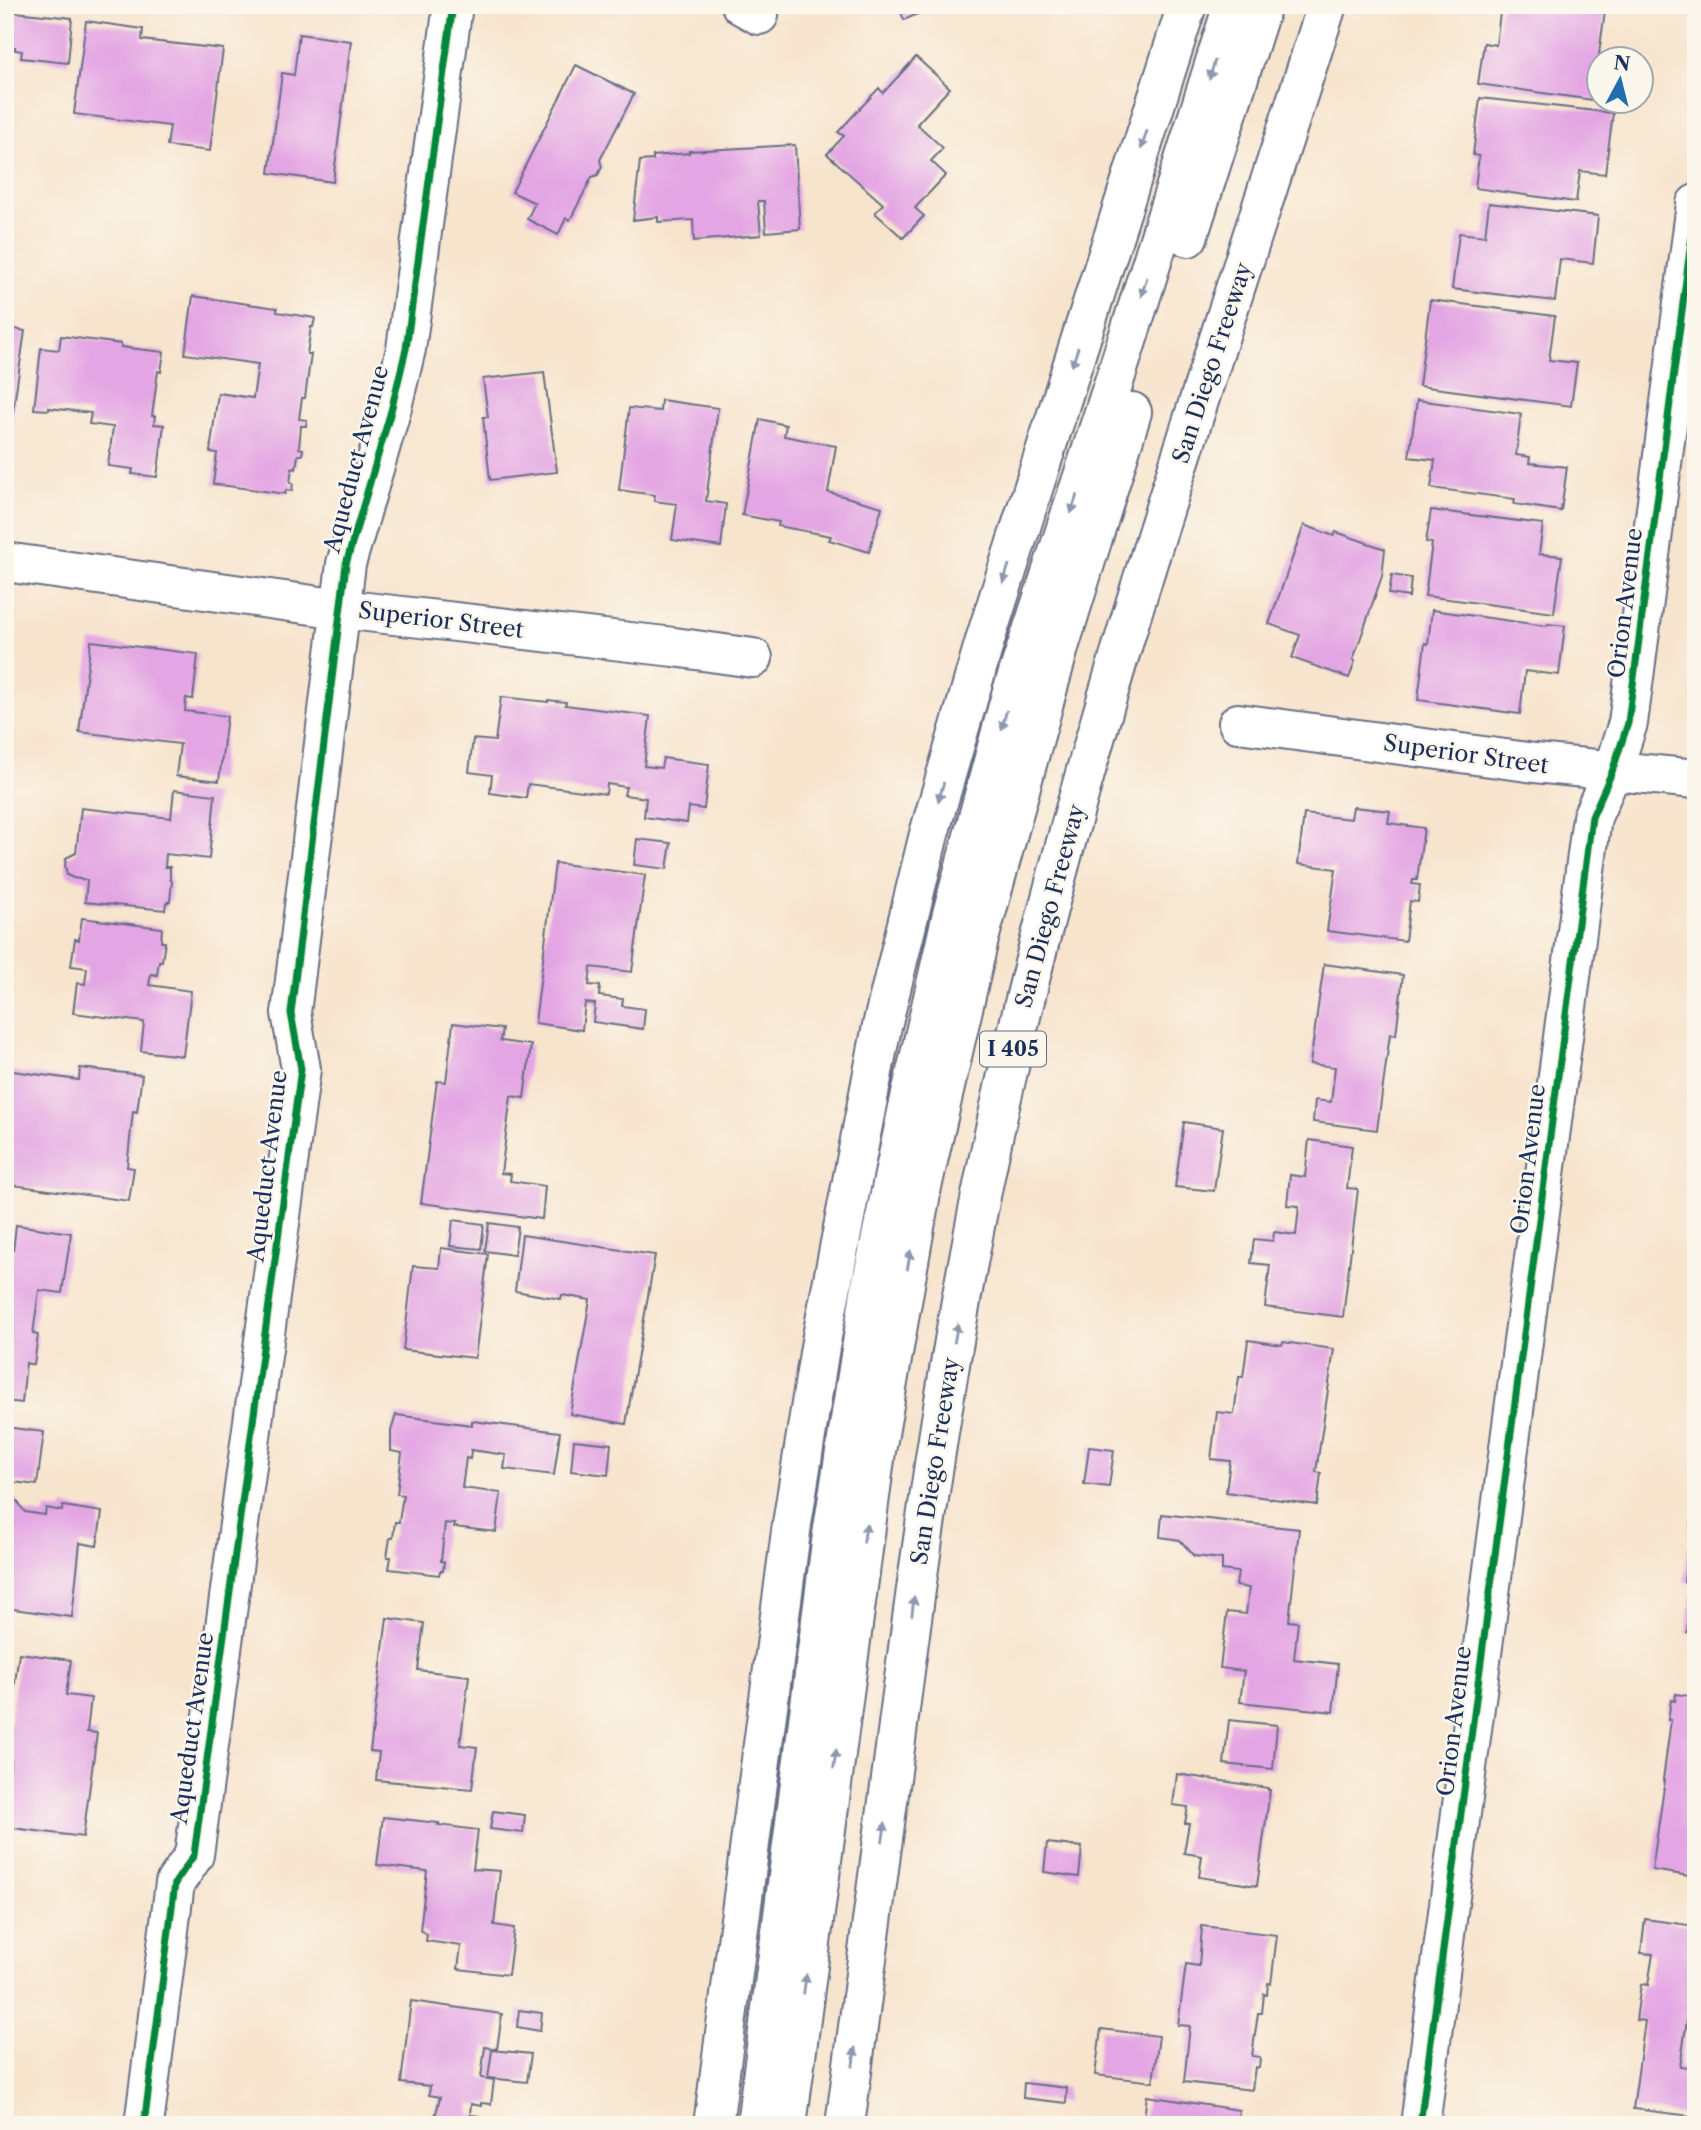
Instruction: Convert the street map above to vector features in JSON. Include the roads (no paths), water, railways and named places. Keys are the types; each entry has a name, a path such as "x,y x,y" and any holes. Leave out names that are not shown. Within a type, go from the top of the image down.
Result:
{"main road":[{"name":"Aqueduct Avenue","path":"144,2125 175,1883 194,1855 301,1069 291,1013 346,564 391,411 405,349 453,5"},
{"path":"713,2125 792,1524 822,1333 882,1026 929,834 986,637 1187,5"},
{"path":"756,2125 832,1535 871,1286 906,1112 952,914 1011,695 1114,383 1233,5"},
{"path":"787,2125 876,1451 922,1187 979,939 1060,643 1262,5"},
{"name":"San Diego Freeway","path":"845,2125 932,1469 983,1186 1012,1052 1082,787 1141,588 1327,5"},
{"name":"Orion Avenue","path":"1420,2125 1592,817 1612,772 1628,723 1696,204"},
{"name":"Superior Street","path":"5,562 341,608 753,658"},
{"name":"Superior Street","path":"1238,723 1612,772 1696,779"}]}
